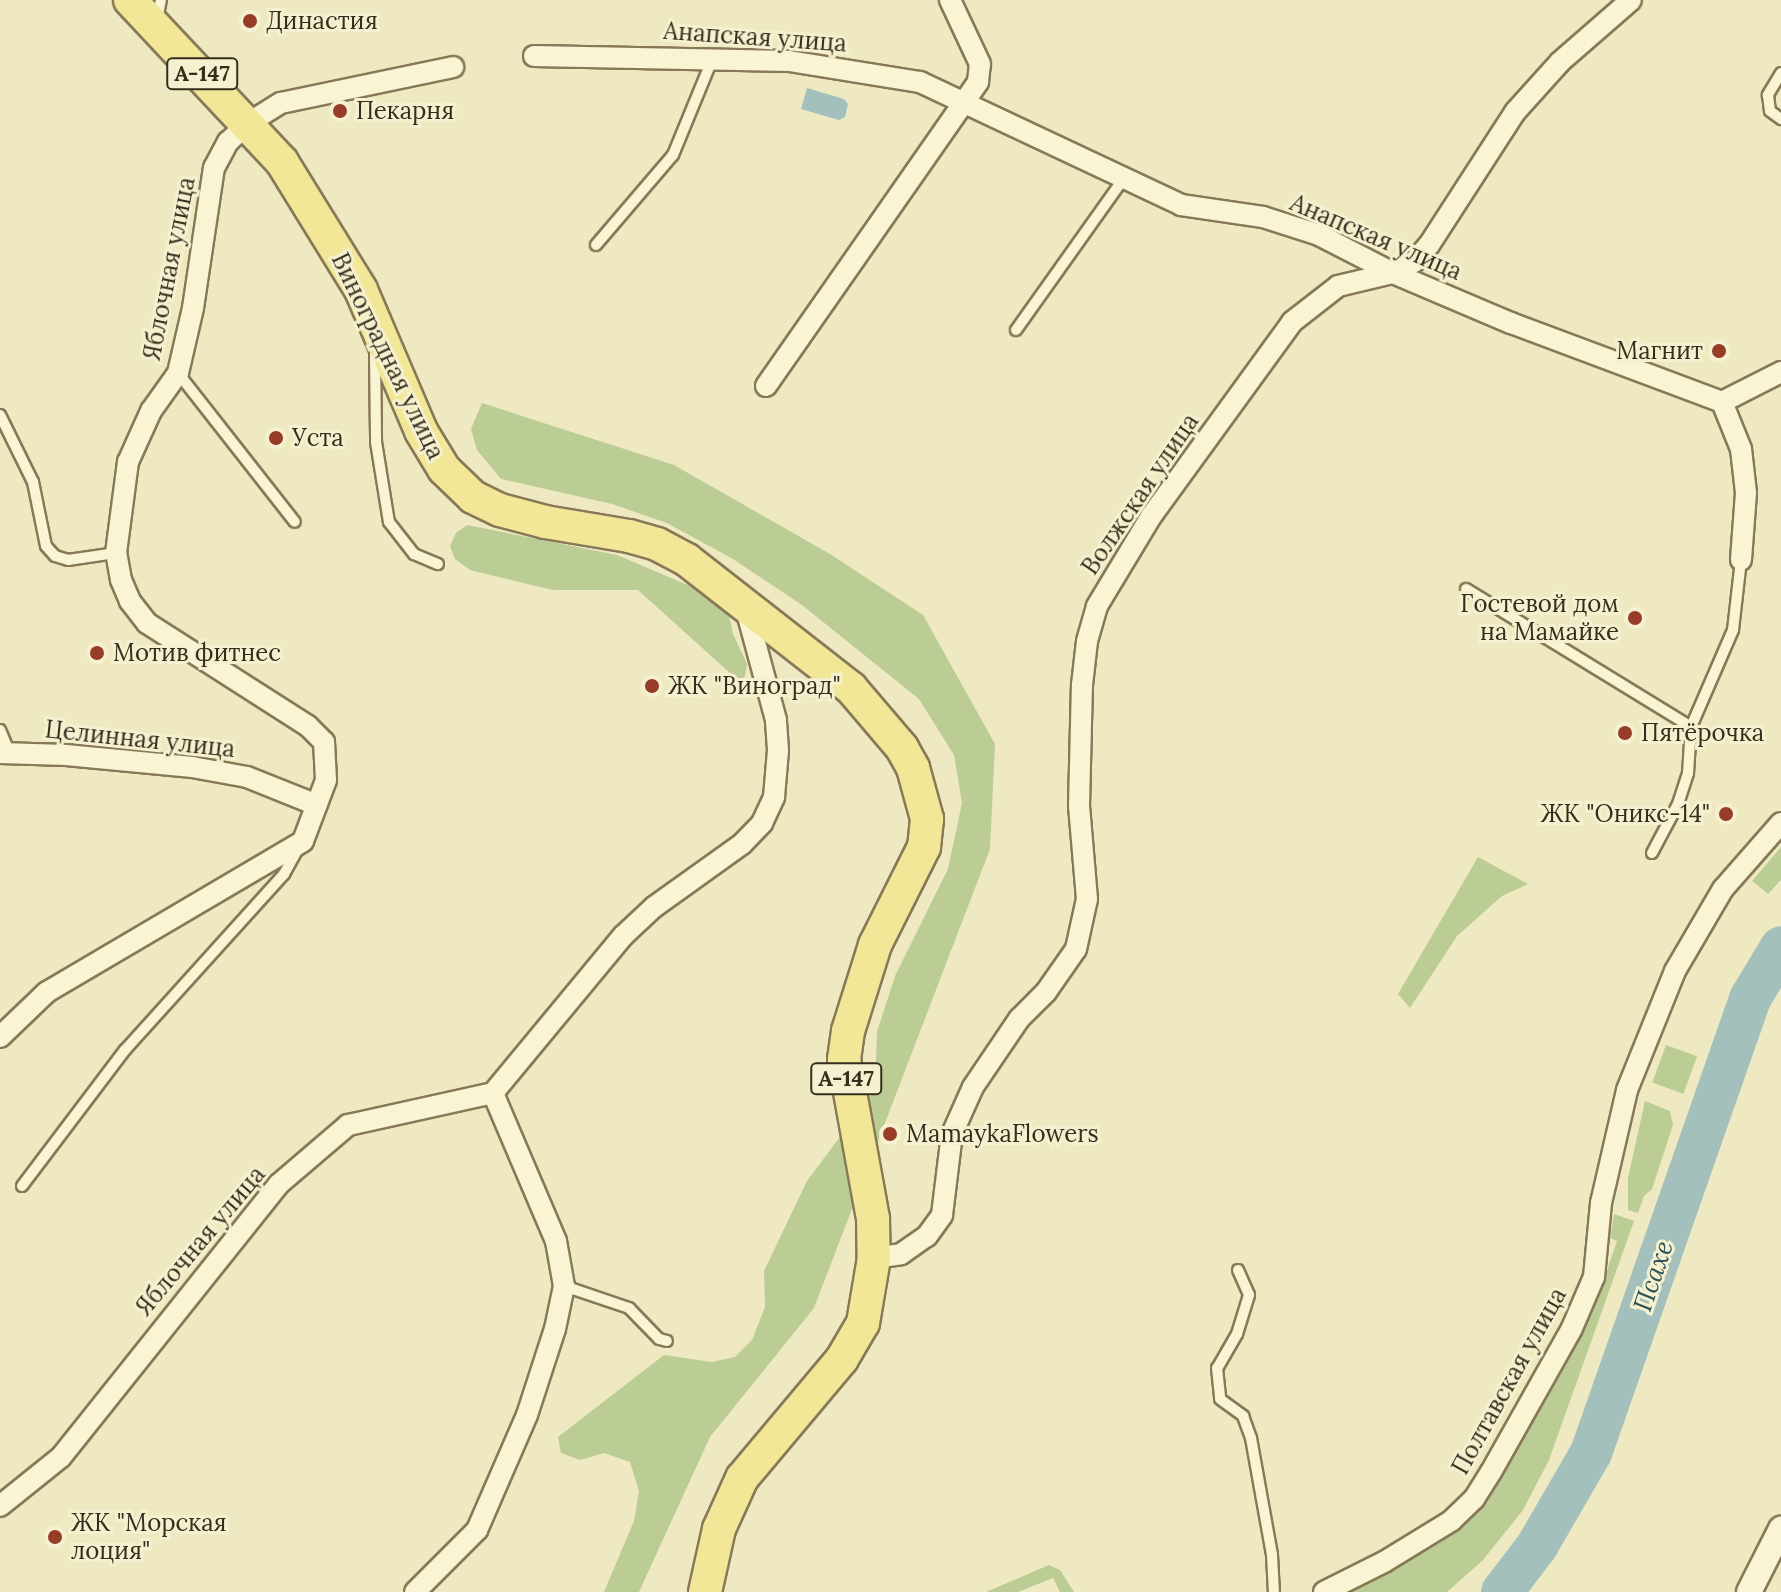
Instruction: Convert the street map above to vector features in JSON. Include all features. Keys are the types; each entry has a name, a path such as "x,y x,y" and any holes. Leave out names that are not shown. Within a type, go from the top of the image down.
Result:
{"main road":[{"name":"Виноградная улица","path":"130,0 158,13 247,124 282,162 361,290 374,328 444,469 473,497 500,510 657,544 687,560 851,688 902,748 913,768 927,819 924,847 875,945 848,1031 844,1059 873,1219 874,1258 863,1323 855,1340 742,1478 719,1529 705,1592"}],"street":[{"path":"766,386 865,240 965,105 978,82 980,64 950,0"},
{"name":"Волжская улица","path":"874,1258 901,1254 927,1236 942,1215 952,1134 973,1087 1019,1019 1046,992 1076,949 1087,899 1079,806 1082,685 1087,641 1097,606 1152,515 1292,322 1338,286 1393,273 1414,262 1429,245 1515,112 1560,62 1631,0"},
{"name":"Анапская улица","path":"534,56 789,61 875,72 920,82 1181,205 1263,217 1319,235 1393,273 1511,323 1722,402"},
{"path":"247,124 281,103 453,67"},
{"name":"Яблочная улица","path":"247,124 228,142 214,168 193,308 178,373 151,411 128,462 116,553 121,580 130,601 147,623 308,726 324,742 326,780 303,841"},
{"path":"1741,560 1746,493 1741,449 1722,402 1781,372"},
{"path":"415,1592 477,1530 527,1415 555,1329 564,1286 556,1241 493,1093 623,936 654,907 742,844 762,823 774,797 778,750 776,720 745,605"},
{"name":"Целинная улица","path":"5,753 192,767 247,777 317,805"},
{"name":"Полтавская улица","path":"1324,1592 1384,1562 1451,1521 1474,1499 1491,1472 1572,1328 1594,1277 1601,1203 1627,1090 1675,971 1723,889 1781,823"},
{"path":"0,1037 47,992 303,841"},
{"name":"Яблочная улица","path":"0,1506 61,1457 279,1184 348,1125 493,1093"},
{"path":"1749,1592 1781,1529"}],"lane":[{"path":"596,245 673,155 712,58"},
{"path":"1781,73 1768,95 1770,111 1781,119"},
{"path":"1016,330 1124,178"},
{"path":"374,328 376,442 389,522 414,554 438,564"},
{"path":"178,373 295,522"},
{"path":"0,415 33,482 46,546 55,556 68,560 116,553"},
{"path":"1652,853 1678,804 1688,773 1691,727 1733,630 1741,560"},
{"path":"1466,589 1691,727"},
{"path":"0,730 5,753"},
{"name":"Яблочная улица","path":"22,1186 125,1050 284,874 303,841"},
{"path":"1238,1270 1249,1295 1237,1334 1217,1368 1218,1384 1220,1399 1243,1416 1251,1438 1272,1555 1274,1592"},
{"path":"564,1286 621,1304 659,1339 667,1341"}],"green space":[{"path":"482,403 674,465 830,554 923,615 995,744 990,849 814,1308 710,1437 639,1592 604,1592 634,1521 639,1491 630,1462 604,1453 580,1460 561,1453 558,1437 664,1355 712,1362 735,1357 752,1340 765,1307 764,1271 807,1181 875,1090 877,1032 895,976 948,869 962,803 954,755 919,699 802,605 733,559 667,523 612,504 501,479 477,450 471,429"},
{"path":"467,525 617,555 704,592 727,606 733,634 747,664 745,676 740,682 638,590 553,590 470,570 455,559 450,546 456,533"},
{"path":"1781,847 1781,880 1768,894 1752,881"},
{"path":"1478,857 1528,884 1502,896 1457,936 1410,1008 1398,994"},
{"path":"1666,1045 1697,1056 1683,1094 1652,1083"},
{"path":"1645,1101 1670,1111 1673,1125 1652,1189 1644,1196 1638,1213 1628,1210 1628,1178"},
{"path":"1614,1214 1634,1221 1549,1460 1523,1510 1483,1560 1447,1592 1340,1592 1454,1528 1601,1273 1606,1273 1617,1241 1610,1238"},
{"path":"1049,1565 1060,1570 1074,1592 1060,1592 1053,1578 1018,1592 986,1592"}],"water":[{"path":"807,88 844,99 848,104 845,117 839,120 801,109"}],"waterway":[{"name":"Псахе","path":"1502,1592 1537,1546 1591,1453 1751,997 1781,947"}],"place":[{"name":"Династия","path":"250,21"},
{"name":"Пекарня","path":"340,111"},
{"name":"Магнит","path":"1719,351"},
{"name":"Уста","path":"276,438"},
{"name":"Гостевой дом на Мамайке","path":"1635,618"},
{"name":"Мотив фитнес","path":"97,653"},
{"name":"ЖК \"Виноград\"","path":"652,686"},
{"name":"Пятёрочка","path":"1625,733"},
{"name":"ЖК \"Оникс-14\"","path":"1726,814"},
{"name":"MamaykaFlowers","path":"890,1134"},
{"name":"ЖК \"Морская лоция\"","path":"55,1537"}]}
